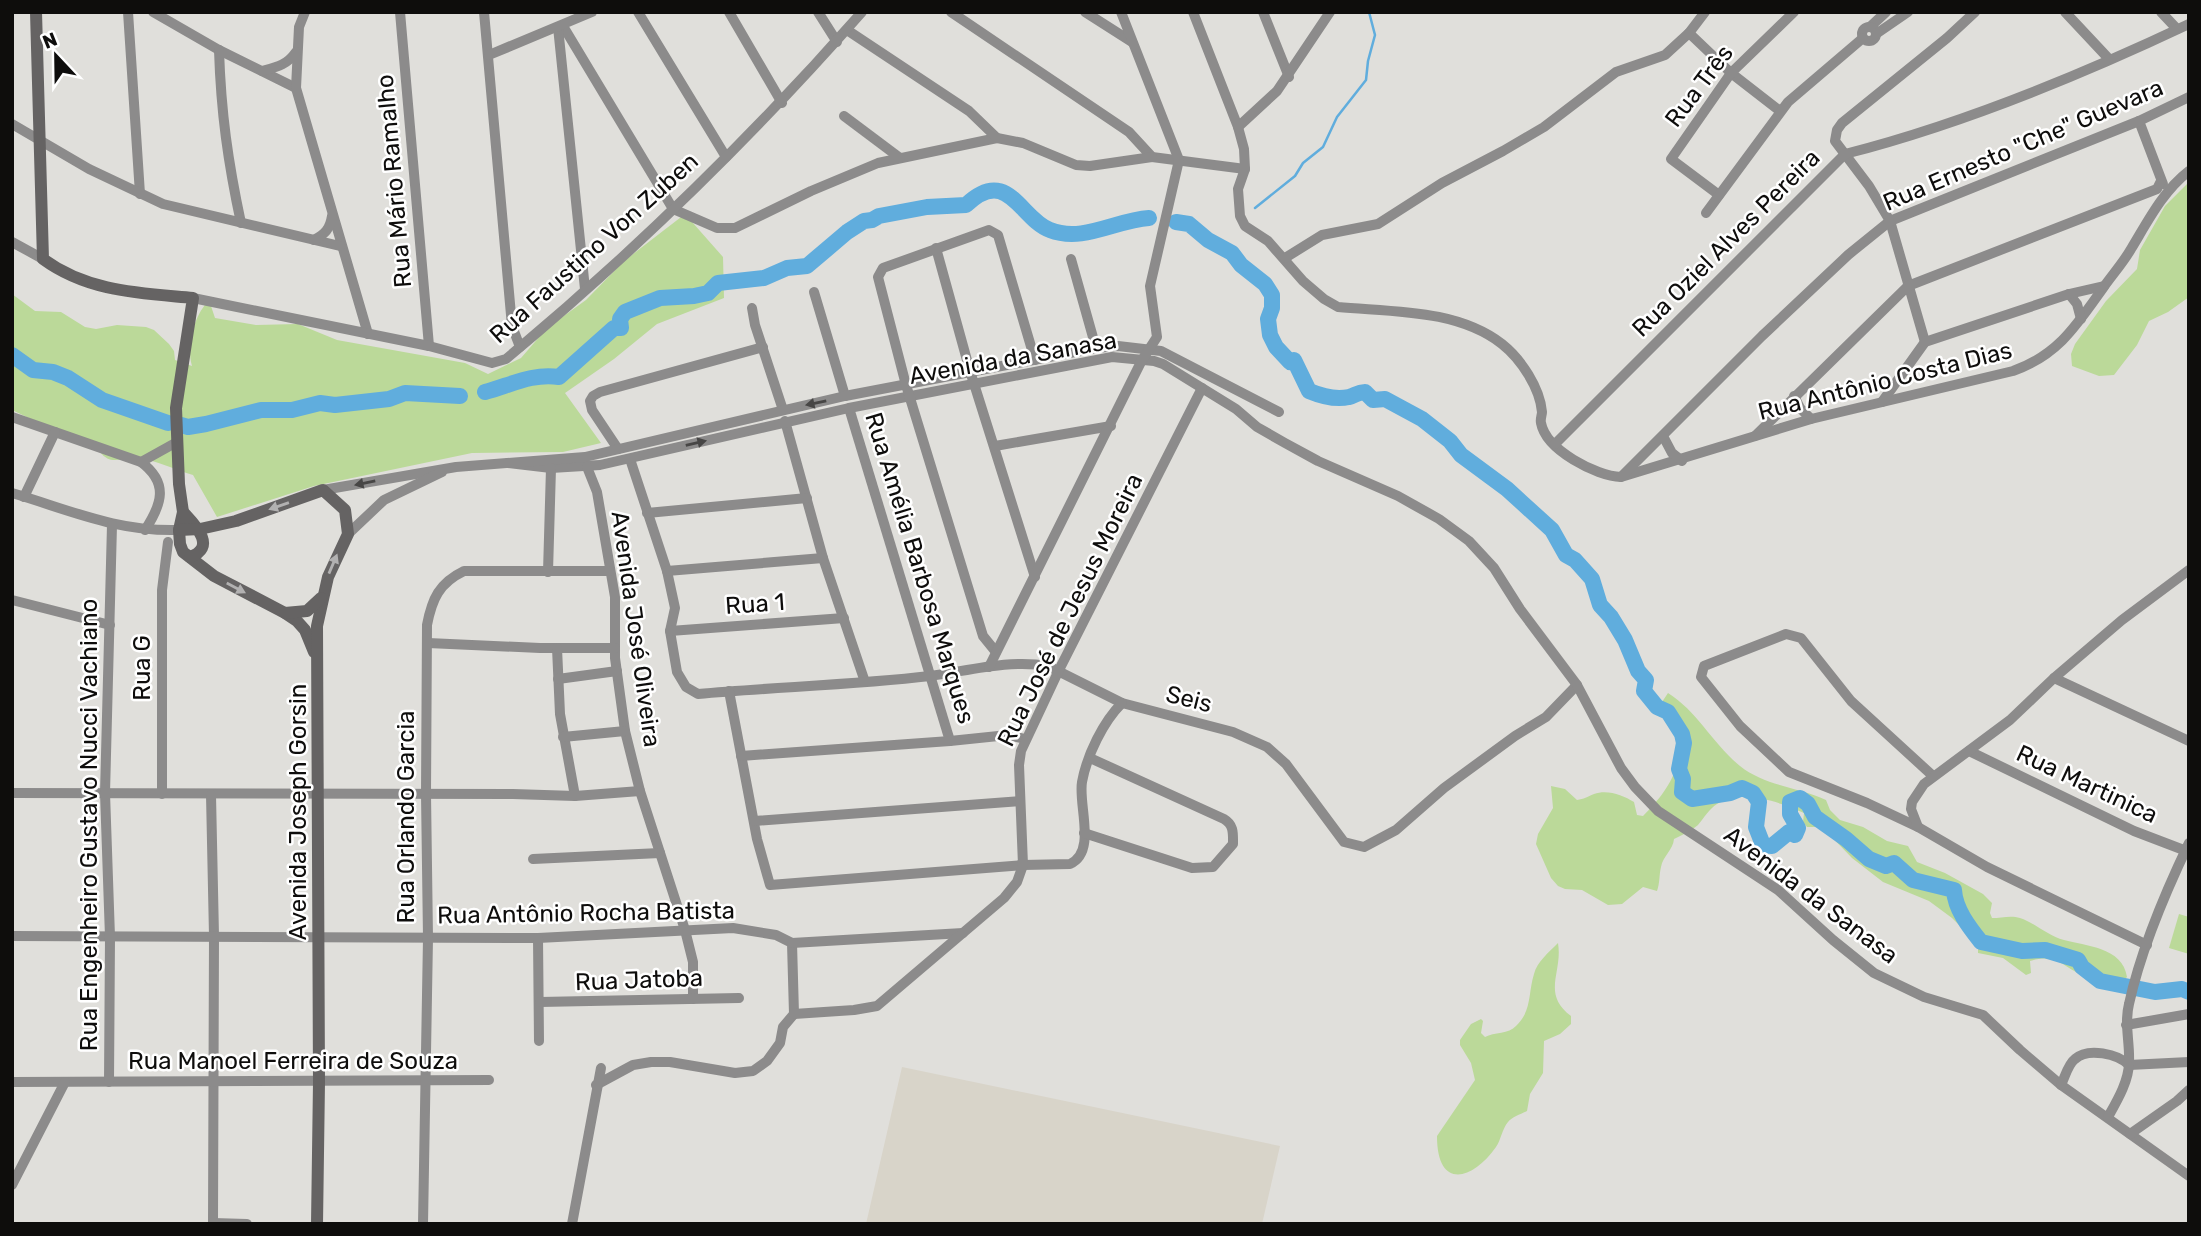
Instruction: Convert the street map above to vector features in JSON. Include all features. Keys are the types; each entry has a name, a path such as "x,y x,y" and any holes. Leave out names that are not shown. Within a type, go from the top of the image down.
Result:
{"street":[{"path":"36,12 43,259"},
{"path":"128,12 140,194"},
{"path":"153,12 219,50 296,88"},
{"path":"305,12 299,27 296,52 296,88 368,334"},
{"name":"Rua Mário Ramalho","path":"400,12 429,346"},
{"path":"484,12 512,326 520,347"},
{"path":"489,55 592,12"},
{"path":"638,12 726,157"},
{"path":"729,12 782,103"},
{"path":"818,12 837,42"},
{"name":"Rua Faustino Von Zuben","path":"12,242 71,278 90,284 124,292 218,301 429,346 492,363 506,359 673,209 782,103 862,12"},
{"path":"951,12 1129,132 1152,157"},
{"path":"1085,12 1133,42"},
{"path":"989,667 1142,360 1157,337 1150,286 1179,160 1121,12"},
{"path":"1193,12 1244,149 1245,169 1238,189 1240,216 1245,226 1268,241 1303,281 1338,307 1451,319 1475,327 1502,344 1518,359 1527,375 1542,411 1541,423 1555,444"},
{"path":"1263,12 1289,77"},
{"path":"1238,127 1278,92 1330,12"},
{"path":"1285,258 1322,235 1378,224 1442,183 1544,127 1616,72 1665,55 1689,33 1705,12"},
{"name":"Rua Três","path":"1719,195 1671,159 1731,73 1794,12"},
{"path":"1706,213 1796,93 1863,38 1869,41 1886,12"},
{"path":"1873,31 1908,12"},
{"path":"1926,342 1890,221 1869,186 1835,141 1837,130 1842,123 1975,12"},
{"path":"2065,12 2109,59"},
{"path":"2161,12 2177,29"},
{"name":"Rua Oziel Alves Pereira","path":"1555,444 1845,154 1904,138 1964,117 2189,24"},
{"path":"561,27 673,209 717,228 735,228 850,174 900,158 997,138 1023,143 1076,165 1090,166 1152,157 1245,169"},
{"path":"561,27 585,289"},
{"path":"847,30 968,111 997,138"},
{"path":"1689,33 1731,73 1780,111"},
{"path":"219,50 221,107 228,163 241,223"},
{"path":"262,71 290,61 296,52"},
{"name":"Rua Ernesto \"Che\" Guevara","path":"1621,477 1847,255 1890,221 2139,121 2189,97"},
{"path":"844,116 900,158"},
{"path":"1754,436 1909,286 2165,185 2139,121"},
{"path":"12,124 89,169 163,204 341,246"},
{"name":"Rua Antônio Costa Dias","path":"1555,444 1593,472 1607,477 1621,477 1682,461 1811,419 2026,366 2059,345 2127,257 2159,206 2165,185 2189,171"},
{"path":"2145,194 2154,197 2159,206"},
{"path":"314,240 325,234 332,216"},
{"path":"996,652 983,636 906,385 878,277 883,268 989,230 998,235 1035,360"},
{"path":"936,248 970,371 1035,577"},
{"path":"1071,259 1097,348"},
{"path":"1882,402 1926,342 2069,293 2104,286"},
{"name":"Rua Amélia Barbosa Marques","path":"814,292 845,396"},
{"path":"2069,293 2077,304 2081,318"},
{"path":"186,555 179,530 183,512 176,408 193,298"},
{"path":"752,308 783,410"},
{"name":"Avenida da Sanasa","path":"508,463 585,457 845,396 1118,346 1148,349 1174,356 1279,412"},
{"path":"618,449 592,410 590,401 593,396 763,347"},
{"name":"Avenida da Sanasa","path":"508,463 551,468 587,467 785,421 1112,357 1163,364 1236,410 1257,427 1398,496 1439,519 1469,541 1494,568 1520,609 1577,685 1621,768 1658,811 1778,890 1874,973 1924,997 1983,1015 2061,1085 2189,1176"},
{"name":"Rua José de Jesus Moreira","path":"1023,865 1019,765 1025,739 1202,388"},
{"path":"1794,396 1800,408 1811,419"},
{"name":"Rua Amélia Barbosa Marques","path":"849,408 950,741"},
{"path":"12,418 141,462 152,471 159,484 156,512 147,530"},
{"path":"785,421 823,558 865,682"},
{"path":"995,446 1111,426"},
{"path":"24,496 55,432"},
{"path":"1663,436 1672,453 1682,461"},
{"path":"141,462 177,437"},
{"name":"Seis","path":"630,458 667,571 675,608 670,631 677,672 686,687 698,694 865,682 1036,664 1059,670 1122,703 1233,732 1267,747 1286,764 1345,842 1364,847 1396,830 1444,788 1546,717 1577,685"},
{"path":"12,493 112,525 147,530 200,529 236,521 323,491 456,467 508,463"},
{"name":"Avenida Joseph Gorsin","path":"317,1224 317,626 328,576 348,534 373,509 397,493 456,467"},
{"name":"Avenida José Oliveira","path":"587,467 597,492 614,597 615,648 625,731 640,791 685,930 693,962 693,999"},
{"path":"548,572 551,468"},
{"path":"393,477 397,483 397,493"},
{"path":"323,491 345,510 348,534"},
{"path":"647,513 807,498"},
{"path":"183,512 200,529 203,541 195,556 186,555"},
{"name":"Rua Engenheiro Gustavo Nucci Vachiano","path":"109,1083 110,937 105,793 112,525"},
{"path":"147,530 236,589 285,613 304,630 319,666"},
{"name":"Rua G","path":"162,794 162,590 168,542"},
{"path":"667,571 823,558"},
{"path":"1918,827 1912,802 1924,784 2010,720 2054,678 2132,612 2189,570"},
{"name":"Rua Orlando Garcia","path":"423,1224 428,938 427,625 433,600 443,583 464,571 609,571"},
{"path":"285,613 307,611 323,596"},
{"path":"12,600 110,625"},
{"name":"Rua 1","path":"670,631 844,618"},
{"path":"1934,776 1851,701 1801,638 1786,634 1704,666 1702,677 1740,726 1789,772 1918,827 2020,884 2147,945"},
{"path":"428,643 615,648"},
{"path":"556,648 563,737 575,796"},
{"path":"558,679 617,671"},
{"path":"2054,678 2189,741"},
{"path":"729,691 757,839 769,886 1023,865 1070,864 1077,861 1084,852 1082,784 1090,758 1113,712 1122,703"},
{"path":"563,737 625,731"},
{"path":"741,756 1007,735 1025,739"},
{"name":"Rua Martinica","path":"1969,751 2134,831 2187,849"},
{"path":"1084,833 1192,868 1213,867 1233,844 1233,829 1224,819 1090,758"},
{"path":"12,793 575,796 640,791"},
{"path":"211,795 214,936 213,1223 247,1224"},
{"path":"755,821 1020,801"},
{"path":"2108,1117 2123,1088 2129,1065 2126,1025 2140,965 2187,849"},
{"path":"533,859 660,853"},
{"path":"794,1014 877,1006 1004,898 1017,882 1023,865"},
{"name":"Rua Antônio Rocha Batista","path":"12,936 538,937 733,928 779,936 792,943"},
{"path":"596,1085 633,1065 651,1062 670,1062 735,1073 753,1071 767,1061 779,1043 783,1027 794,1014 792,943 964,933"},
{"path":"538,937 539,1041"},
{"name":"Rua Jatoba","path":"540,1002 739,998"},
{"path":"2126,1025 2189,1014"},
{"path":"2061,1085 2072,1061 2082,1055 2114,1056 2129,1065 2189,1062"},
{"path":"572,1224 601,1068"},
{"name":"Rua Manoel Ferreira de Souza","path":"12,1082 489,1080"},
{"path":"12,1185 65,1083"},
{"path":"2130,1134 2189,1090"}],"shaded area":[{"path":"902,1067 1280,1146 1262,1224 866,1224"}],"green space":[{"path":"2189,182 2189,297 2149,321 2137,345 2114,375 2099,376 2072,366 2071,354 2075,344 2106,301 2137,269 2140,250 2165,206"},
{"path":"685,214 723,257 724,298 657,324 614,359 565,393 601,443 563,452 472,453 314,486 217,517 193,475 144,459 109,459 100,452 12,410 12,294 35,311 61,312 85,327 96,329 117,325 154,330 174,351 175,360 192,366 192,332 209,300 215,318 256,325 298,324 337,340 465,363 488,374 521,358 547,328 586,300 624,261"},
{"path":"1668,693 1688,709 1730,757 1750,773 1826,800 1830,810 1840,820 1863,827 1887,841 1908,846 1917,862 1945,873 1983,894 1992,903 1992,918 2020,918 2058,938 2092,946 2111,954 2124,967 2127,977 2119,985 2095,981 2058,962 2046,959 2030,961 2031,973 2026,975 2003,958 1978,953 1978,944 1952,918 1929,901 1883,882 1852,858 1822,827 1807,827 1803,822 1804,813 1760,798 1727,799 1714,806 1698,825 1674,839 1662,863 1657,891 1643,887 1622,904 1608,905 1582,890 1558,886 1551,878 1536,844 1538,834 1553,808 1551,786 1565,789 1577,800 1599,793 1620,795 1634,802 1637,815 1643,816 1672,778 1678,760 1677,739 1660,705"},
{"path":"2179,914 2189,917 2189,954 2169,948"},
{"path":"1558,943 1555,991 1562,1007 1571,1016 1571,1024 1560,1034 1544,1041 1543,1073 1530,1094 1527,1111 1508,1122 1496,1147 1477,1167 1467,1173 1449,1172 1439,1153 1437,1136 1475,1080 1471,1063 1460,1045 1460,1040 1471,1024 1481,1019 1481,1033 1485,1037 1516,1026 1525,1014 1536,970"}],"waterway":[{"path":"1255,208 1295,176 1303,163 1323,147 1337,117 1366,80 1375,35 1369,12"},
{"path":"485,392 531,378 559,377 614,328 621,328 620,319 625,312 660,298 708,293 718,283 764,278 787,268 807,266 847,232 864,221 879,216 927,207 966,205 980,194 993,190 1012,198 1040,224 1062,233 1087,232 1149,218"},
{"path":"1176,222 1189,224 1208,240 1232,253 1241,265 1265,284 1272,295 1272,308 1268,319 1270,335 1276,347 1290,362 1294,360 1309,391 1339,398 1365,392 1373,400 1385,399 1422,419 1552,530 1566,555 1575,560 1592,579 1600,605 1611,617 1625,640 1638,671 1646,680 1644,691 1657,707 1668,712 1682,734 1684,743 1679,769 1683,779 1682,792 1692,799 1730,793 1742,788 1753,793 1759,802 1756,827 1763,845 1772,846 1789,832 1795,835 1798,828 1790,814 1790,802 1800,798 1808,804 1815,817 1869,859 1886,866 1894,863 1913,880 1954,890 1960,911 1981,942 2022,951 2045,950 2078,960 2082,967 2100,981 2155,992 2182,989 2189,992"},
{"path":"12,355 33,370 53,372 68,378 102,400 168,423"},
{"path":"181,425 188,427 206,424 261,410 292,410 320,403 335,405 389,399 405,393 460,396"}]}
